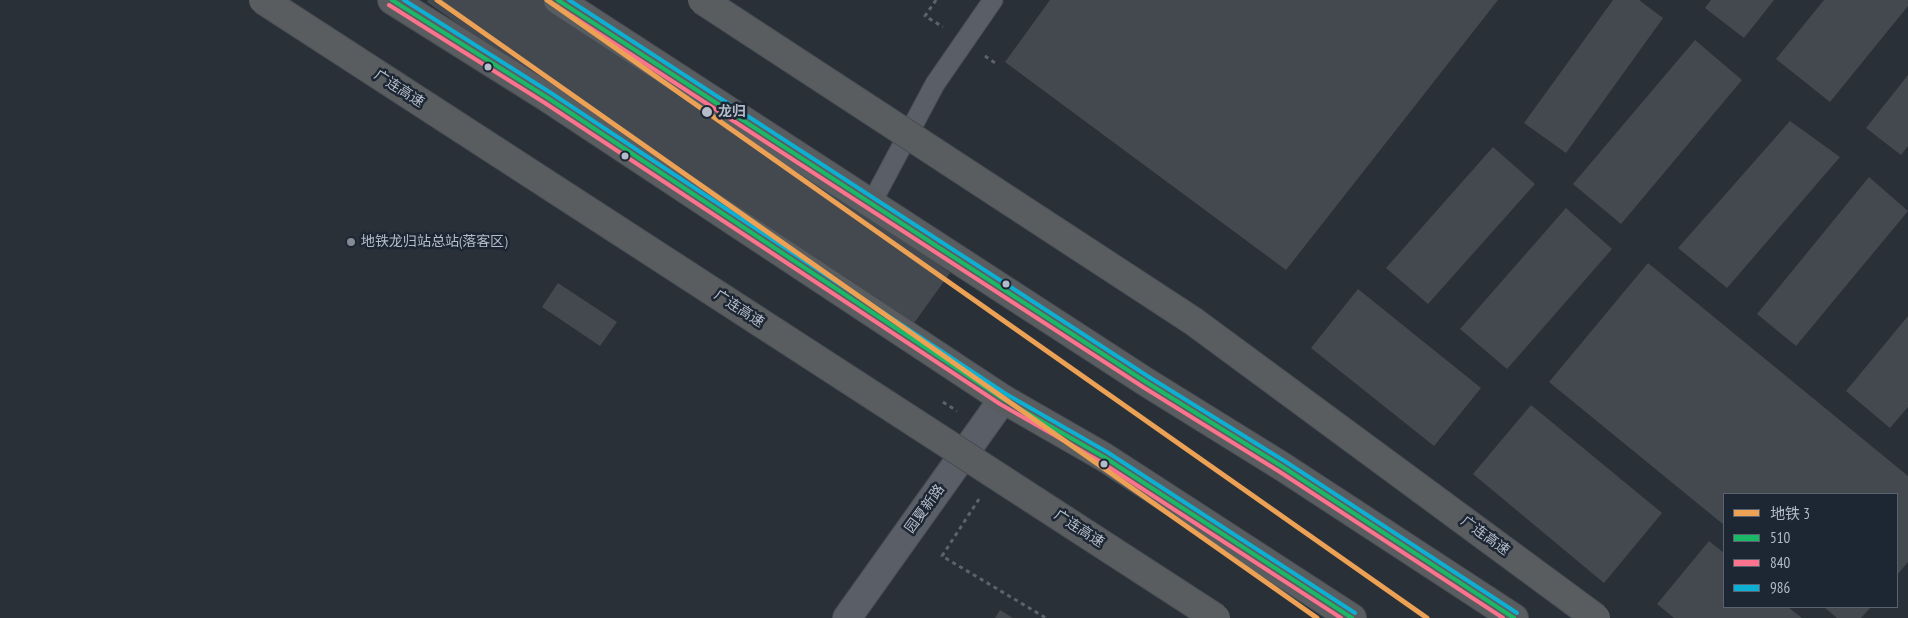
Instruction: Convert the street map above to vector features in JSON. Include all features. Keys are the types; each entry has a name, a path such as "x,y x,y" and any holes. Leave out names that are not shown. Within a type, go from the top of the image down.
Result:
{"highway":[{"name":"广连高速","path":"263,0 1216,618"},
{"path":"392,0 548,98 1003,399 1104,457 1352,618"},
{"path":"558,0 1514,618"},
{"name":"广连高速","path":"702,0 1193,321 1596,618"}],"street":[{"name":"园夏新路","path":"846,618 1003,399"}],"lane":[{"path":"871,204 935,84 992,0"}],"path":[{"path":"943,402 983,427"},
{"path":"982,493 942,556 1046,618"}],"building":[{"name":"龙归","path":"428,0 560,0 950,273 904,337 427,2"},
{"path":"1050,0 1498,0 1286,270 1005,62"},
{"path":"1613,0 1639,0 1663,18 1566,153 1524,123"},
{"path":"1711,0 1774,0 1744,38 1705,8"},
{"path":"1824,0 1908,0 1908,6 1830,102 1776,59"},
{"path":"1695,40 1742,80 1621,224 1573,184"},
{"path":"1908,75 1908,146 1901,155 1866,128"},
{"path":"1790,121 1840,157 1727,288 1678,248"},
{"path":"1493,147 1535,184 1428,304 1386,268"},
{"path":"1869,177 1908,211 1796,346 1757,314"},
{"path":"1566,208 1612,249 1507,369 1460,329"},
{"path":"1648,263 1908,476 1908,562 1898,574 1898,493 1723,493 1723,524 1549,382"},
{"path":"558,283 617,322 600,346 542,307"},
{"path":"1358,289 1481,388 1434,446 1311,348"},
{"path":"1908,316 1908,407 1890,428 1846,391"},
{"path":"1531,405 1662,513 1604,583 1473,474"},
{"path":"1709,541 1723,552 1723,608 1789,608 1802,618 1674,618 1657,604"},
{"path":"1825,608 1870,608 1861,618 1837,618"},
{"path":"1000,610 1013,618 995,618"}],"metro line":[{"name":"3","path":"437,0 1317,618"},
{"name":"3","path":"547,0 1427,618"}],"transit line":[{"name":"510","path":"392,0 548,98 1003,399 1104,457 1352,618"},
{"name":"986","path":"404,0 551,93 1006,394 1107,452 1355,613"},
{"name":"510","path":"558,0 1146,382 1283,467 1514,618"},
{"name":"986","path":"569,0 1149,377 1286,462 1517,613"},
{"name":"840","path":"389,5 545,103 1000,404 1101,462 1341,618"},
{"name":"840","path":"555,5 1143,387 1280,472 1503,618"}],"place":[{"name":"龙归","path":"707,112"},
{"name":"地铁龙归站总站(落客区)","path":"351,242"}]}
